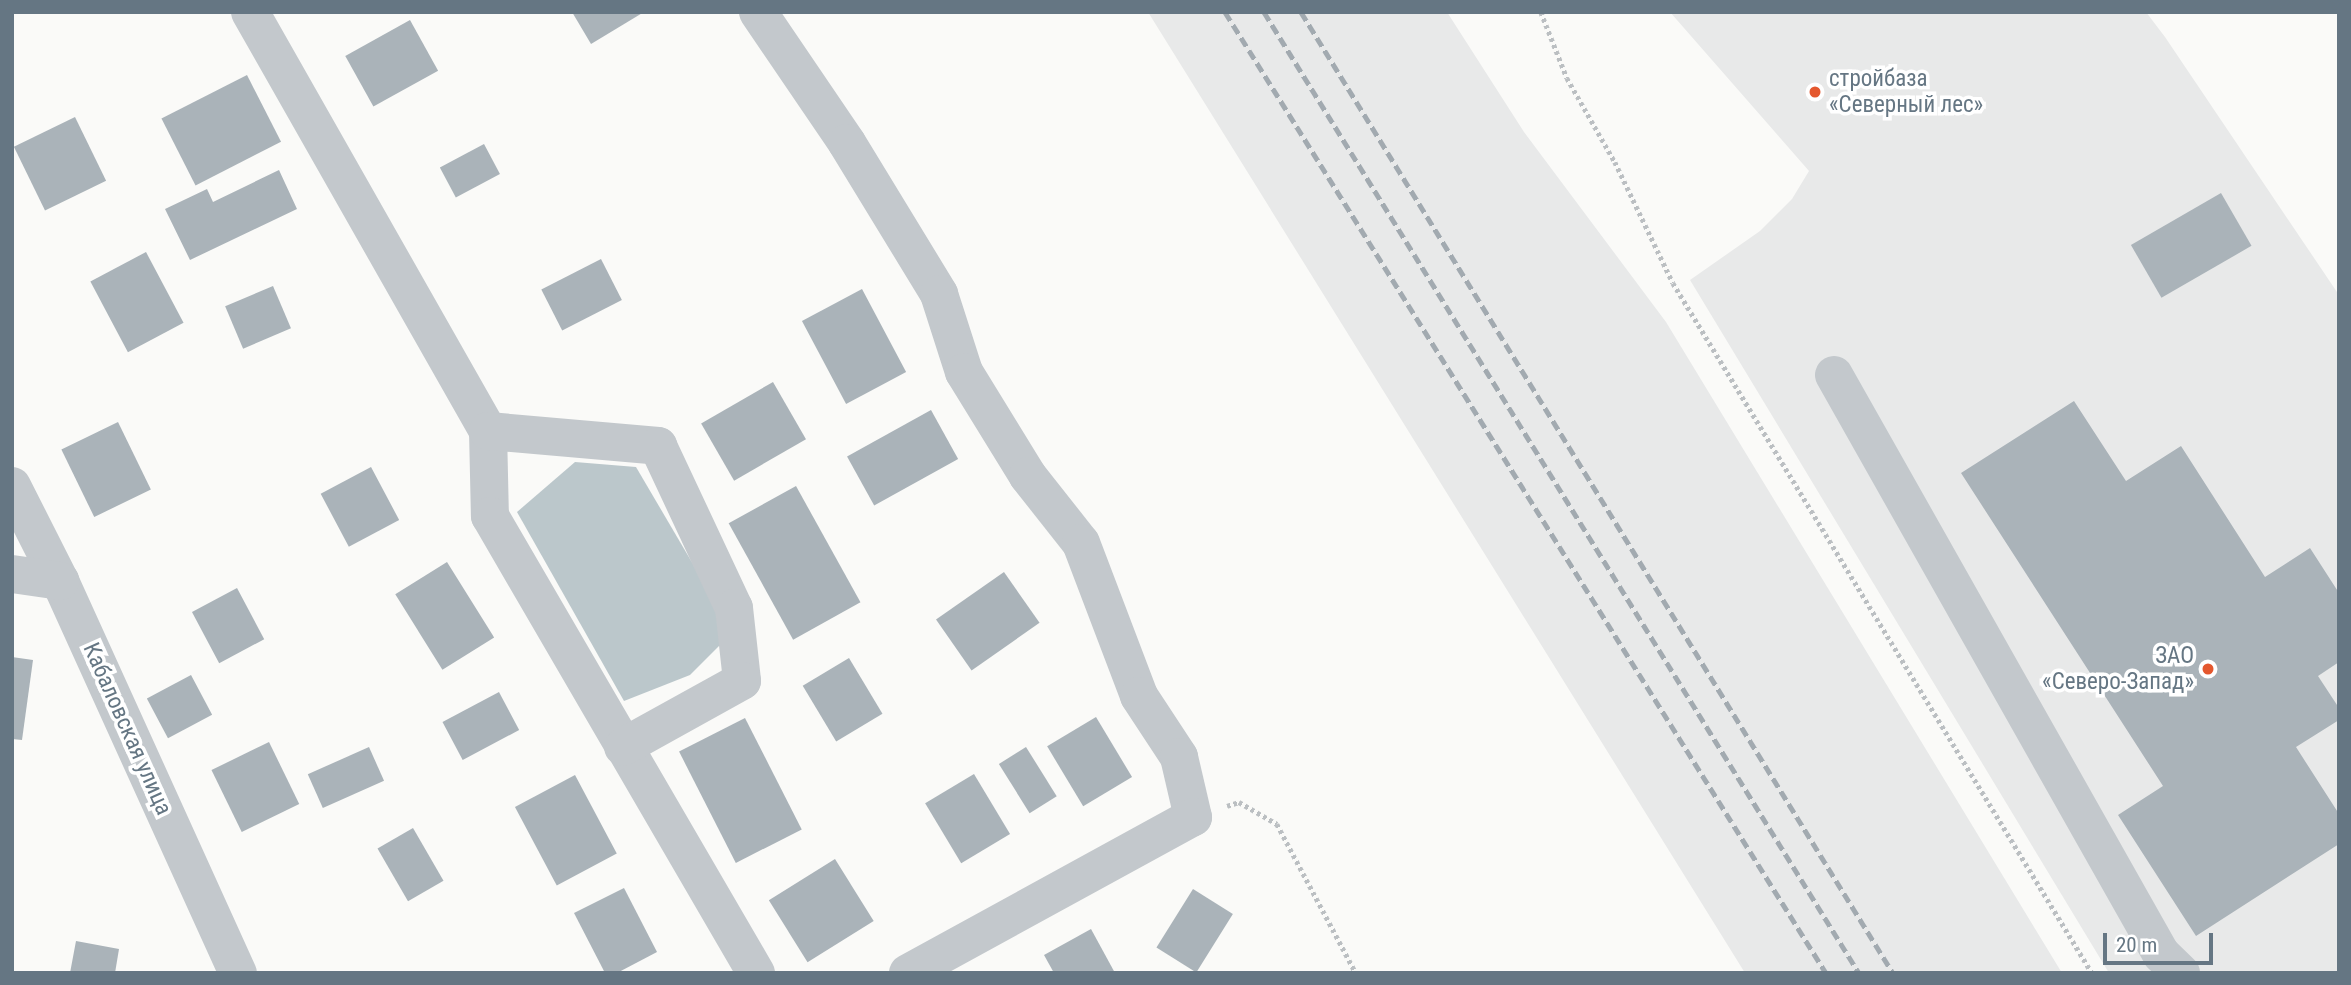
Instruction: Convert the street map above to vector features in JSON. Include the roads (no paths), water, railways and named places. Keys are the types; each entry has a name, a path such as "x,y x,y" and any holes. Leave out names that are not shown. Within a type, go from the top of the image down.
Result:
{"street":[{"path":"250,12 488,431 490,516 756,973"},
{"path":"758,12 847,143 939,294 964,372 1028,477 1081,543 1139,696 1179,757 1193,817 908,973"},
{"path":"1834,375 2161,954 2181,973"},
{"path":"488,431 658,446 734,608 742,681 623,747"},
{"name":"Кабаловская улица","path":"12,486 60,581 238,973"},
{"path":"12,574 60,581"}],"railway":[{"path":"1225,12 1826,973"},
{"path":"1264,12 1859,973"},
{"path":"1301,12 1893,973"}],"place":[{"name":"стройбаза «Северный лес»","path":"1815,92"},
{"name":"ЗАО «Северо-Запад»","path":"2208,669"}]}
